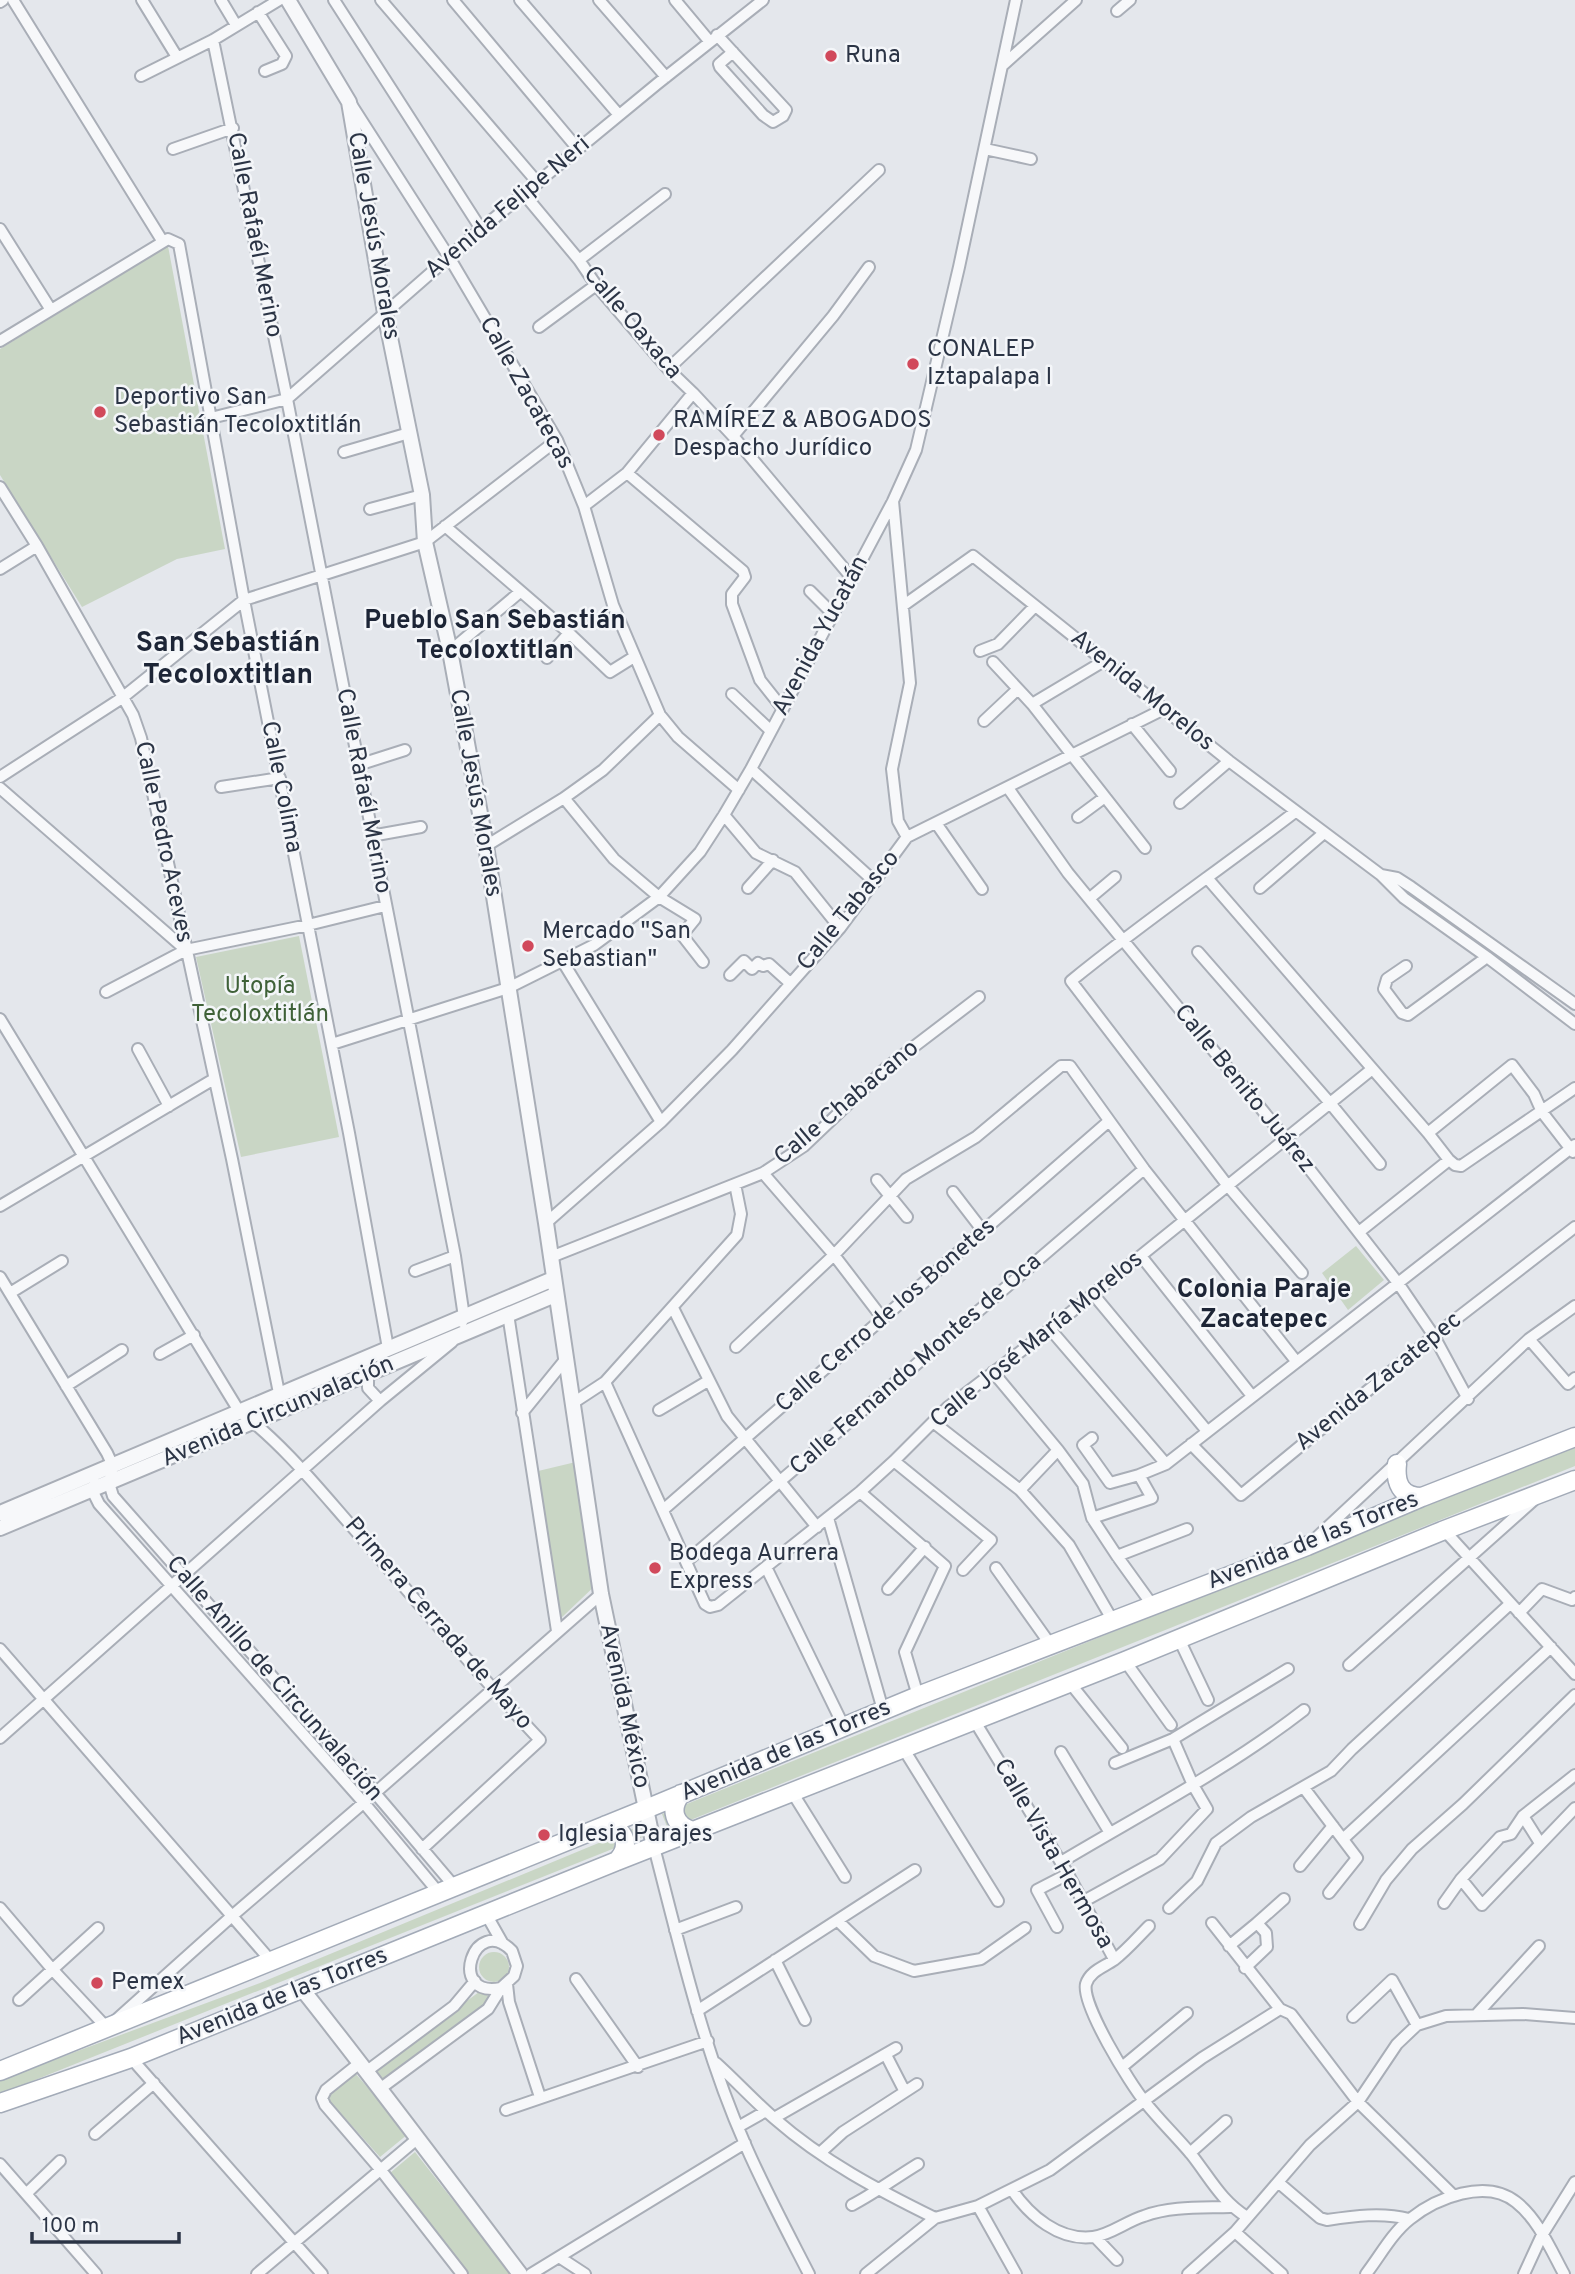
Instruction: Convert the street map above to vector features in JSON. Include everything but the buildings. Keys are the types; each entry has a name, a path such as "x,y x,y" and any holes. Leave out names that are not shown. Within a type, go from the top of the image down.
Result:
{"main road":[{"name":"Avenida de las Torres","path":"0,2071 883,1710 1307,1546 1575,1437"},
{"path":"1397,1464 1397,1482 1402,1491 1411,1496 1422,1497"},
{"name":"Avenida de las Torres","path":"0,2103 131,2058 617,1861 1575,1480"},
{"path":"681,1794 676,1802 675,1815 683,1828 693,1831"},
{"path":"606,1825 616,1827 625,1839 625,1849 617,1861"}],"street":[{"path":"0,341 163,242 13,0"},
{"path":"142,0 177,57"},
{"path":"221,0 236,25"},
{"path":"141,76 213,40 279,0"},
{"name":"Calle Zacatecas","path":"288,0 349,102 449,257 557,440 584,506 612,605 660,715 678,737 738,790"},
{"path":"334,0 481,229"},
{"path":"382,0 538,183"},
{"path":"453,0 578,149"},
{"path":"520,0 619,116"},
{"path":"599,0 666,77"},
{"path":"675,0 713,38 733,52 786,110 783,116 773,122 720,67 719,64 733,52"},
{"name":"Avenida Felipe Neri","path":"211,418 287,399 481,229 763,0"},
{"name":"Avenida Yucatán","path":"332,1044 508,988 563,962 603,938 659,897 700,852 751,769 893,501 916,450 1016,0"},
{"path":"1003,65 1076,0"},
{"path":"1117,11 1130,0"},
{"path":"258,12 286,56 282,64 265,71"},
{"name":"Calle Rafaél Merino","path":"213,40 287,399 455,1256 464,1317 458,1337"},
{"name":"Calle Jesús Morales","path":"349,102 385,313 422,495 425,542 450,651 486,846 553,1279"},
{"path":"173,149 233,128"},
{"path":"985,149 1031,159"},
{"path":"668,369 879,170"},
{"name":"Calle Oaxaca","path":"524,194 579,260 596,285 668,369 733,436 852,578"},
{"path":"579,260 665,194"},
{"path":"0,229 51,310"},
{"name":"Calle Colima","path":"163,242 168,239 179,244 244,600 332,1044 388,1349"},
{"path":"733,436 833,316 869,267"},
{"path":"539,327 596,285"},
{"path":"584,506 628,473 694,393"},
{"path":"344,452 409,433"},
{"path":"0,777 122,698 244,600 425,542 557,440"},
{"path":"628,473 743,571 745,577 732,594 732,604 760,680 783,709"},
{"name":"Calle Pedro Aceves","path":"0,487 37,546 133,715 141,738 215,1079 279,1393"},
{"path":"370,509 422,495"},
{"name":"Calle Tabasco","path":"546,1223 661,1122 732,1049 840,928 907,837 898,821 892,769 910,683 893,501"},
{"path":"445,526 569,633 610,673 634,657"},
{"path":"0,569 37,546"},
{"name":"Avenida Morelos","path":"904,605 973,556 1295,812 1381,875 1391,887 1425,914 1575,1024"},
{"path":"810,591 833,614"},
{"path":"450,651 520,592"},
{"path":"980,652 998,644 1035,606"},
{"path":"547,658 569,633"},
{"path":"1032,704 1104,661"},
{"path":"993,662 1032,704 1145,848"},
{"path":"984,721 1018,689"},
{"path":"732,694 771,731"},
{"path":"907,837 1164,709"},
{"path":"486,846 564,798 603,770 660,715"},
{"path":"1132,724 1170,771"},
{"path":"358,765 405,751"},
{"path":"1180,803 1230,761"},
{"path":"751,769 875,882"},
{"path":"221,787 279,778"},
{"path":"0,788 186,950"},
{"name":"Calle Benito Juárez","path":"1008,788 1068,873 1286,1139 1398,1283 1434,1336 1468,1399"},
{"path":"1078,817 1105,797"},
{"path":"564,798 614,859 659,897 695,919 682,935 703,962"},
{"path":"1295,812 1208,879 1122,939 1070,981 1228,1186 1301,1273"},
{"path":"724,815 756,853 795,872 840,928"},
{"path":"936,823 982,889"},
{"path":"372,836 422,827"},
{"path":"1260,888 1324,833"},
{"path":"748,888 773,860"},
{"name":"Avenida Morelos","path":"1381,875 1397,878 1575,1004"},
{"path":"1090,898 1115,877"},
{"path":"1208,879 1455,1166 1461,1166 1575,1088"},
{"path":"1425,914 1434,903"},
{"path":"106,992 186,950 308,925 385,905"},
{"path":"1198,952 1381,1164"},
{"path":"1406,966 1387,979 1384,989 1402,1013 1408,1015 1487,957"},
{"path":"730,975 744,961 752,969 758,963 763,966 769,964 790,983"},
{"path":"563,962 661,1122"},
{"name":"Calle Chabacano","path":"551,1257 764,1173 804,1146 886,1068 979,997"},
{"path":"0,1019 239,1411"},
{"path":"138,1049 169,1106"},
{"path":"1092,1438 1083,1445 1110,1483 1166,1464 1574,1149 1542,1112 1534,1094 1512,1065 1428,1133"},
{"path":"736,1347 834,1255 906,1179 976,1137 1061,1066 1070,1066 1144,1169 1296,1361"},
{"name":"Calle José María Morelos","path":"687,1561 705,1604 710,1607 718,1605 860,1492 948,1407 1142,1256 1371,1070"},
{"path":"0,1206 215,1079"},
{"name":"Calle Cerro de los Bonetes","path":"663,1510 1109,1121"},
{"path":"1359,1232 1449,1160"},
{"name":"Calle Fernando Montes de Oca","path":"687,1561 1144,1169"},
{"path":"764,1173 834,1255 883,1319"},
{"path":"877,1180 907,1217"},
{"path":"573,1403 605,1382 737,1235 741,1214 735,1184"},
{"path":"954,1192 983,1231"},
{"name":"Avenida Zacatepec","path":"1191,1444 1241,1494 1434,1336 1575,1227"},
{"path":"415,1271 455,1256"},
{"path":"1142,1256 1252,1396"},
{"path":"10,1293 62,1261"},
{"path":"0,1277 107,1452 113,1466 109,1483"},
{"name":"Avenida Circunvalación","path":"0,1513 553,1279"},
{"name":"Avenida México","path":"553,1279 601,1594 654,1847 697,2011 738,2127 809,2274"},
{"path":"1093,1294 1207,1431"},
{"name":"Avenida Circunvalación","path":"0,1528 555,1295"},
{"path":"1307,1546 1530,1339 1575,1306"},
{"path":"673,1308 727,1416 817,1527"},
{"path":"508,1314 557,1631"},
{"path":"1050,1329 1166,1464"},
{"path":"160,1354 194,1335"},
{"path":"0,1738 380,1401 458,1337"},
{"path":"1530,1339 1568,1384 1575,1378"},
{"path":"66,1386 122,1350"},
{"path":"367,1358 368,1388 380,1401"},
{"path":"522,1413 565,1360"},
{"path":"993,1372 1083,1484 1092,1518 1153,1605"},
{"path":"659,1409 708,1381"},
{"path":"605,1382 687,1561"},
{"name":"Primera Cerrada de Mayo","path":"239,1411 254,1422 302,1470 540,1740 422,1849"},
{"path":"933,1422 1020,1490 1069,1545 1113,1621"},
{"path":"1020,1490 1058,1450"},
{"path":"894,1461 991,1540 963,1570"},
{"path":"94,1489 96,1473"},
{"path":"1092,1518 1152,1498 1139,1475"},
{"name":"Calle Anillo de Circunvalación","path":"109,1483 113,1496 422,1849 447,1889"},
{"name":"Calle Anillo de Circunvalación","path":"94,1489 99,1504 364,1803 447,1889"},
{"path":"860,1492 945,1566 905,1652 918,1696"},
{"path":"1349,1665 1540,1495"},
{"path":"828,1518 883,1710"},
{"path":"1117,1556 1187,1529"},
{"path":"1444,1530 1575,1673"},
{"path":"888,1588 925,1547"},
{"path":"766,1567 844,1727"},
{"path":"996,1568 1050,1644"},
{"path":"1519,1613 1542,1589 1572,1600 1575,1597"},
{"path":"0,1908 107,2028 601,1594"},
{"path":"1169,1908 1197,1881 1216,1843 1251,1817 1331,1771 1510,1604"},
{"path":"1179,1639 1208,1700"},
{"path":"1343,1839 1551,1647"},
{"path":"0,1648 271,1961"},
{"path":"1125,1661 1171,1725"},
{"path":"1115,1763 1173,1739 1288,1669"},
{"path":"1070,1683 1122,1748"},
{"path":"1360,1924 1386,1880 1412,1849 1463,1804 1575,1695"},
{"path":"1061,1862 1267,1739 1304,1710"},
{"name":"Calle Vista Hermosa","path":"974,1720 1084,1901 1114,1959 1098,1969 1088,1979 1085,1987 1087,2000 1109,2048 1142,2100 1190,2153 1230,2207 1248,2217"},
{"path":"1084,1901 1160,1859 1207,1809 1193,1785 1173,1739"},
{"path":"903,1748 998,1901"},
{"path":"1061,1752 1110,1833"},
{"path":"1444,1903 1500,1837 1511,1834 1523,1816 1575,1775"},
{"path":"1304,1788 1357,1858 1329,1893"},
{"path":"792,1792 845,1877"},
{"path":"1461,1880 1482,1905 1575,1808"},
{"path":"1523,1816 1540,1843"},
{"path":"1300,1866 1333,1826"},
{"path":"697,2011 915,1870"},
{"path":"1057,1927 1037,1890 1068,1874"},
{"path":"1229,1946 1284,1899"},
{"path":"676,1930 736,1907"},
{"path":"381,2088 488,2009 514,1976 517,1966 514,1955 503,1944 486,1914"},
{"path":"838,1921 874,1956 914,1971 981,1959 1025,1928"},
{"path":"1212,1923 1280,2009 1291,2014 1358,2102 1454,2196"},
{"path":"1245,1968 1267,1947 1266,1933 1257,1923"},
{"path":"1114,1959 1149,1926"},
{"path":"19,2000 98,1928"},
{"path":"503,1944 489,1942 476,1948 469,1961 474,1981 487,1989 504,1986"},
{"path":"1476,2015 1539,1946"},
{"path":"775,1960 805,2020"},
{"path":"576,1979 638,2067"},
{"path":"1353,2017 1392,1980 1417,2025"},
{"path":"462,2274 322,2098 326,2090 454,2006 474,1981"},
{"path":"504,1986 540,2097"},
{"path":"302,1989 381,2088 520,2274"},
{"path":"866,2274 935,2218 978,2206 1050,2170 1202,2058 1280,2009"},
{"path":"1122,2067 1187,2013"},
{"path":"1188,2274 1235,2232 1310,2146 1358,2102 1398,2044 1417,2025 1446,2016 1534,2015 1575,2018"},
{"path":"506,2110 708,2041"},
{"path":"738,2127 770,2115 896,2048"},
{"path":"886,2054 904,2090"},
{"path":"131,2058 322,2274"},
{"path":"714,2060 770,2115 820,2153 879,2191 935,2218"},
{"path":"95,2134 154,2083"},
{"path":"820,2153 843,2133 904,2090 917,2084"},
{"path":"1190,2153 1226,2121"},
{"path":"257,2274 417,2139"},
{"path":"531,2274 745,2143"},
{"path":"27,2193 60,2161"},
{"path":"0,2164 96,2274"},
{"path":"852,2205 879,2191 918,2164"},
{"path":"1524,2274 1542,2235 1570,2195 1575,2182"},
{"path":"1279,2183 1320,2218 1327,2220 1373,2215 1409,2219"},
{"path":"1012,2190 1033,2215 1047,2226 1061,2232 1094,2237 1144,2216 1166,2210 1230,2207"},
{"path":"1366,2274 1409,2219 1454,2196 1474,2192 1504,2195 1516,2201 1542,2235 1564,2274"},
{"path":"978,2206 1016,2274"},
{"path":"1235,2232 1282,2274"},
{"path":"1094,2237 1117,2260"},
{"path":"559,2257 585,2274"}],"green space":[{"name":"Deportivo San Sebastián Tecoloxtitlán","path":"168,246 225,549 177,559 82,607 0,475 0,349"},
{"name":"Utopía Tecoloxtitlán","path":"299,936 339,1137 241,1157 196,957"},
{"path":"1356,1246 1384,1280 1348,1310 1322,1273"},
{"path":"1575,1445 1575,1466 668,1829 662,1814"},
{"path":"580,1461 600,1581 559,1620 534,1472"},
{"path":"642,1825 645,1836 0,2094 0,2080 260,1983"},
{"path":"494,1952 504,1957 509,1967 504,1977 494,1982 484,1977 479,1967 484,1957"},
{"path":"479,1992 494,1998 384,2080 375,2069"},
{"path":"355,2073 408,2134 380,2157 326,2097"},
{"path":"415,2152 511,2274 466,2274 390,2173"}],"place":[{"name":"Runa","path":"831,56"},
{"name":"CONALEP Iztapalapa I","path":"913,364"},
{"name":"Deportivo San Sebastián Tecoloxtitlán","path":"100,412"},
{"name":"RAMÍREZ & ABOGADOS Despacho Jurídico","path":"659,435"},
{"name":"Mercado \"San Sebastian\"","path":"528,946"},
{"name":"Bodega Aurrera Express","path":"655,1568"},
{"name":"Iglesia Parajes","path":"544,1835"},
{"name":"Pemex","path":"97,1983"}],"district":[{"name":"Pueblo San Sebastián Tecoloxtitlan","path":"495,636"},
{"name":"San Sebastián Tecoloxtitlan","path":"228,660"},
{"name":"Colonia Paraje Zacatepec","path":"1264,1305"}]}
